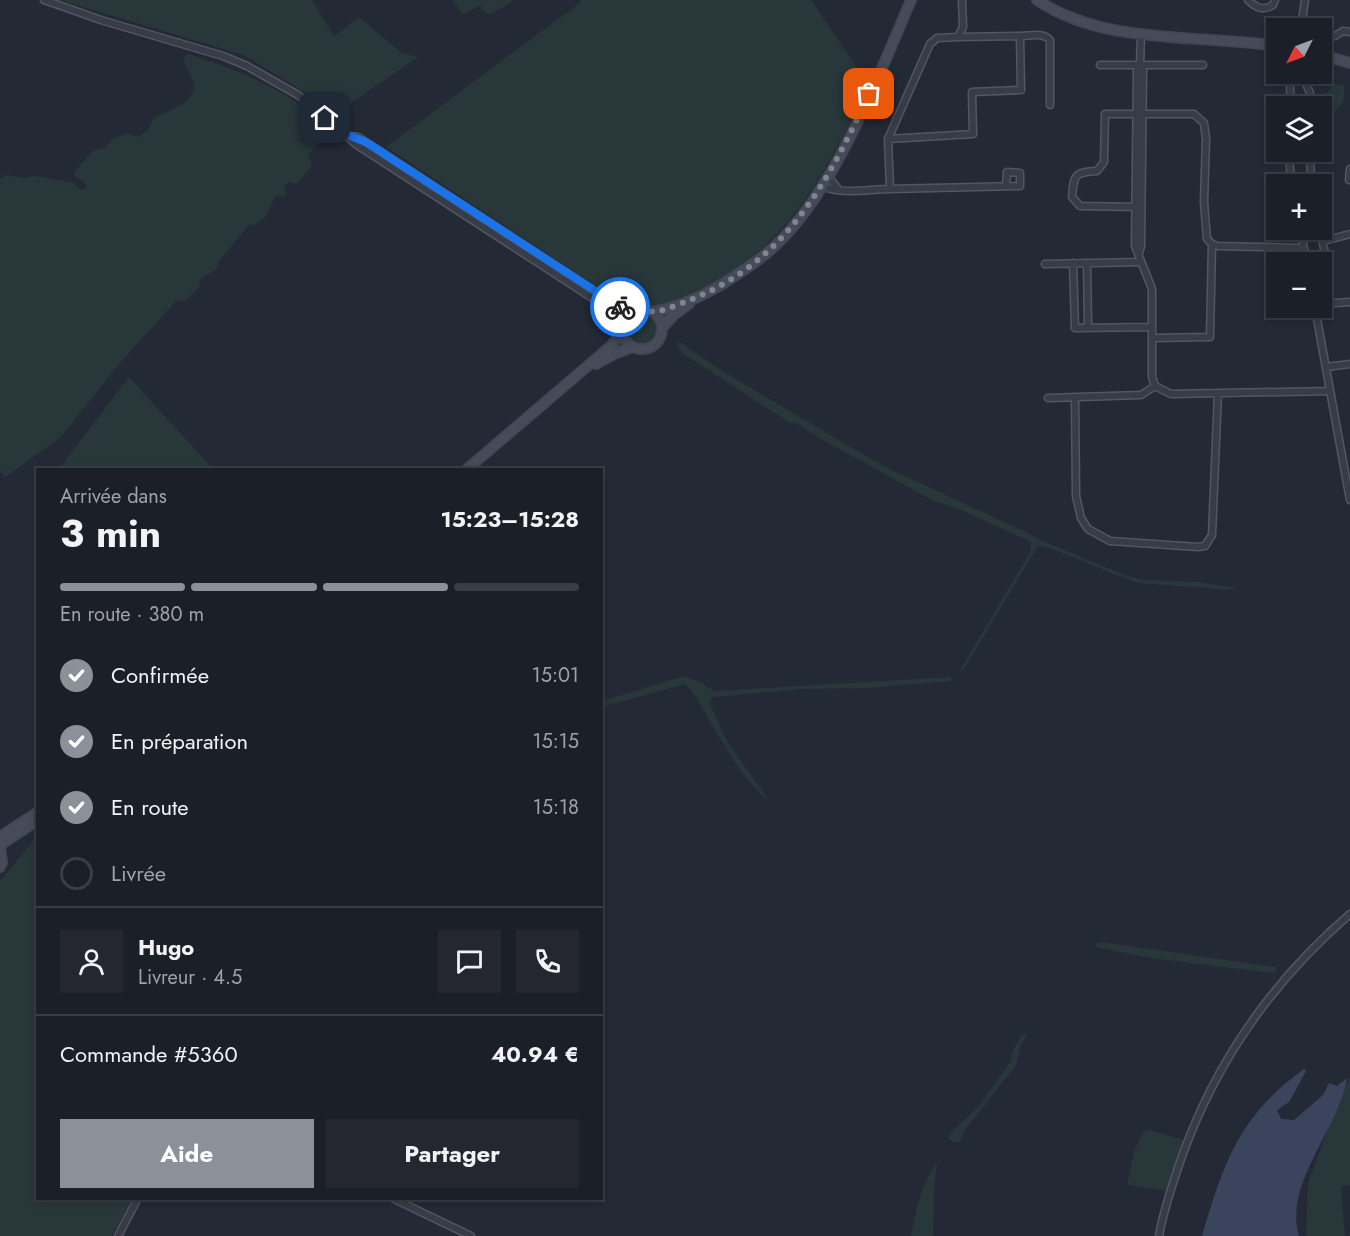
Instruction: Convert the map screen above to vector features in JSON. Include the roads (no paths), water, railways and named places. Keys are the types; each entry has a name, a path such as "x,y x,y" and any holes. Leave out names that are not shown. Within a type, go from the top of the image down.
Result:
{"main road":[{"path":"662,328 674,315 737,275 771,250 794,226 828,176 869,94 911,0"},
{"path":"1037,0 1070,19 1100,28 1266,45"},
{"path":"1332,58 1350,63"},
{"path":"652,312 703,295"},
{"path":"468,468 571,379 611,346 622,329 625,319 634,311 647,310 659,319 662,328 661,335 653,346 647,349 633,347 616,353 571,379"},
{"path":"622,329 628,343 633,347"},
{"path":"0,837 36,813"},
{"path":"0,867 0,846 36,821"}],"street":[{"path":"958,37 963,27 963,0"},
{"path":"1248,0 1263,9 1273,5 1275,0"},
{"path":"1302,18 1305,0"},
{"path":"47,1 101,20 237,61 310,104 337,130 349,136 358,137 616,305 634,311"},
{"path":"1335,36 1342,31 1350,32"},
{"path":"1141,34 1140,65 1143,70 1139,114 1138,207 1141,246 1139,254 1152,289 1152,377 1155,386 1171,394 1330,391"},
{"path":"888,139 973,134 972,93 1021,90 1020,36"},
{"path":"890,189 888,139 930,44 937,38 1047,36 1050,40 1050,105"},
{"path":"1100,65 1203,66"},
{"path":"1138,207 1080,206 1072,197 1074,178 1077,174 1082,171 1096,171 1104,162 1105,114 1194,114 1204,123 1207,162 1204,202 1207,238 1212,244 1218,246 1302,248"},
{"path":"349,136 357,145 603,305 611,312 622,329"},
{"path":"1350,169 1350,181"},
{"path":"828,176 839,190"},
{"path":"822,186 839,190 1006,186"},
{"path":"1325,252 1323,242 1350,234"},
{"path":"1302,240 1304,252"},
{"path":"1152,338 1210,337 1212,244"},
{"path":"1045,264 1141,262"},
{"path":"1073,263 1076,328 1152,327"},
{"path":"1087,263 1088,327"},
{"path":"1332,303 1350,302"},
{"path":"1317,318 1350,500"},
{"path":"1326,368 1350,364"},
{"path":"1048,398 1141,395 1155,386"},
{"path":"1075,397 1076,496 1081,519 1088,529 1110,541 1198,547 1210,542 1212,535 1218,393"},
{"path":"1342,452 1350,453"},
{"path":"1159,1236 1167,1199 1198,1113 1227,1058 1266,1000 1315,946 1350,914"},
{"path":"118,1236 137,1200"},
{"path":"396,1200 471,1236"}],"water":[{"path":"1304,1069 1306,1070 1304,1075 1289,1102 1277,1110 1281,1119 1294,1120 1323,1095 1329,1083 1337,1086 1347,1078 1334,1117 1305,1177 1296,1216 1299,1236 1202,1236 1218,1185 1237,1142 1264,1105"}]}
